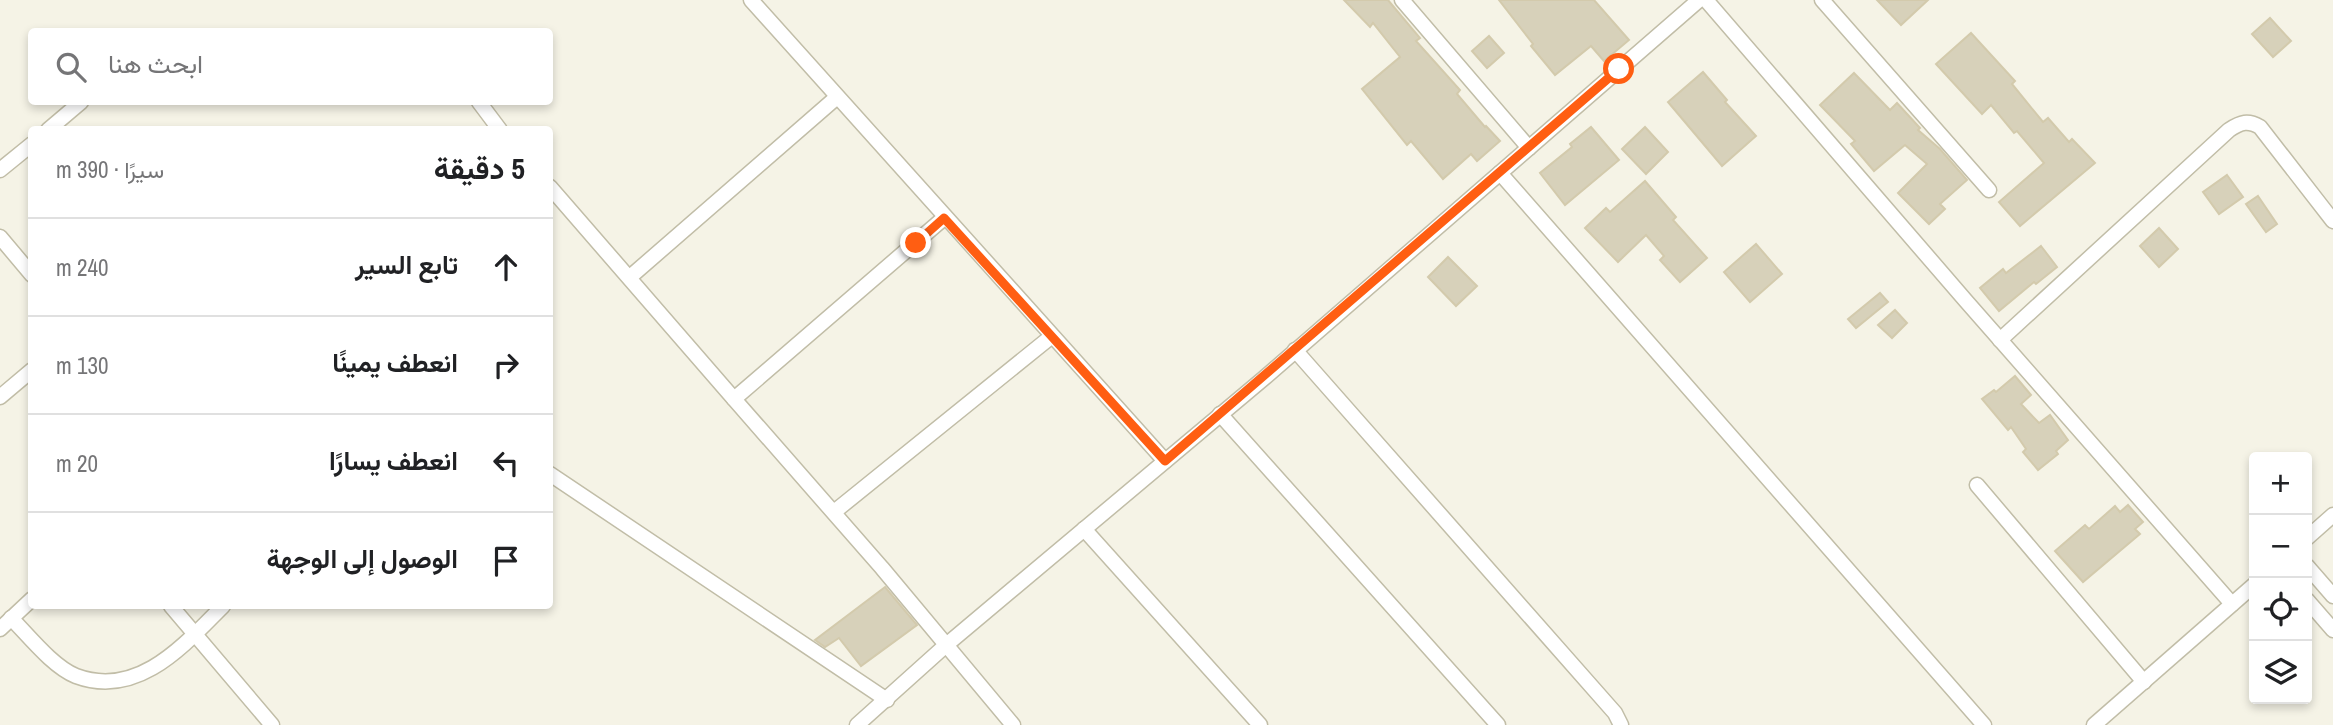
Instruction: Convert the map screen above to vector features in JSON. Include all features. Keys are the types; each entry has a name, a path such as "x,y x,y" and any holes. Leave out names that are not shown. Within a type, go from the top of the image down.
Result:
{"street":[{"path":"751,0 1165,461"},
{"path":"1402,0 1529,148"},
{"path":"1706,0 2232,604"},
{"path":"1822,0 1989,190"},
{"path":"857,725 945,646 1529,148 1691,3"},
{"path":"630,277 837,97"},
{"path":"53,126 77,105"},
{"path":"481,105 497,126"},
{"path":"2000,340 2239,123 2250,122 2260,127 2333,221"},
{"path":"0,170 28,147"},
{"path":"1500,173 1984,725"},
{"path":"553,190 834,512 1013,725"},
{"path":"734,399 944,218"},
{"path":"0,237 28,270"},
{"path":"834,512 1052,336"},
{"path":"1295,350 1615,713 1621,725"},
{"path":"0,397 28,373"},
{"path":"1220,414 1498,725"},
{"path":"553,476 887,700"},
{"path":"1978,485 2144,682"},
{"path":"2312,534 2333,515"},
{"path":"1084,530 1261,725"},
{"path":"2312,572 2333,596"},
{"path":"2094,725 2249,589"},
{"path":"0,629 28,603"},
{"path":"2312,606 2333,630"},
{"path":"174,609 272,725"},
{"path":"11,618 56,663 75,676 104,681 131,678 159,666 220,609"}],"building":[{"path":"1344,0 1388,0 1420,38 1416,41 1460,90 1457,94 1500,141 1477,161 1471,154 1443,179 1411,141 1407,145 1362,89 1400,57 1373,23 1370,27"},
{"path":"1499,0 1594,0 1629,40 1604,61 1591,46 1555,75"},
{"path":"1877,0 1928,0 1901,25"},
{"path":"2270,18 2291,41 2273,57 2252,34"},
{"path":"1971,33 2015,81 2012,84 2043,122 2048,118 2069,142 2072,139 2095,163 2020,226 1999,202 2044,163 1991,105 1982,114 1936,64"},
{"path":"1489,36 1504,53 1487,68 1472,51"},
{"path":"1703,72 1727,100 1725,102 1756,136 1722,166 1668,102"},
{"path":"1854,73 1890,110 1897,103 1920,128 1918,130 1940,149 1967,180 1940,204 1945,209 1929,224 1898,193 1927,164 1905,145 1874,171 1851,144 1855,141 1820,105"},
{"path":"1591,127 1619,160 1565,205 1540,173 1572,147 1570,144"},
{"path":"1645,127 1668,152 1646,174 1622,149"},
{"path":"2227,175 2243,197 2219,214 2203,192"},
{"path":"1645,181 1676,217 1673,220 1707,258 1680,282 1660,260 1664,256 1646,235 1618,262 1585,228 1606,208 1610,212"},
{"path":"2258,196 2277,224 2266,232 2246,204"},
{"path":"2159,228 2178,249 2159,267 2140,246"},
{"path":"1756,244 1782,274 1750,302 1724,272"},
{"path":"2041,246 2057,267 1999,311 1980,288 2003,269 2006,273"},
{"path":"1448,257 1477,286 1456,306 1428,277"},
{"path":"1880,293 1888,302 1856,328 1848,319"},
{"path":"1895,310 1907,323 1892,338 1878,325"},
{"path":"2015,376 2031,395 2021,404 2039,423 2050,415 2068,440 2056,451 2058,454 2038,470 2023,452 2026,449 2011,427 2008,430 1982,399 1994,390 1996,392"},
{"path":"2128,505 2143,522 2135,529 2140,534 2083,582 2055,551 2085,525 2089,529 2115,506 2120,512"},
{"path":"885,587 917,625 861,666 839,638 825,647 815,640"}],"route":[{"path":"916,243 944,218 1165,461 1619,69"}]}
